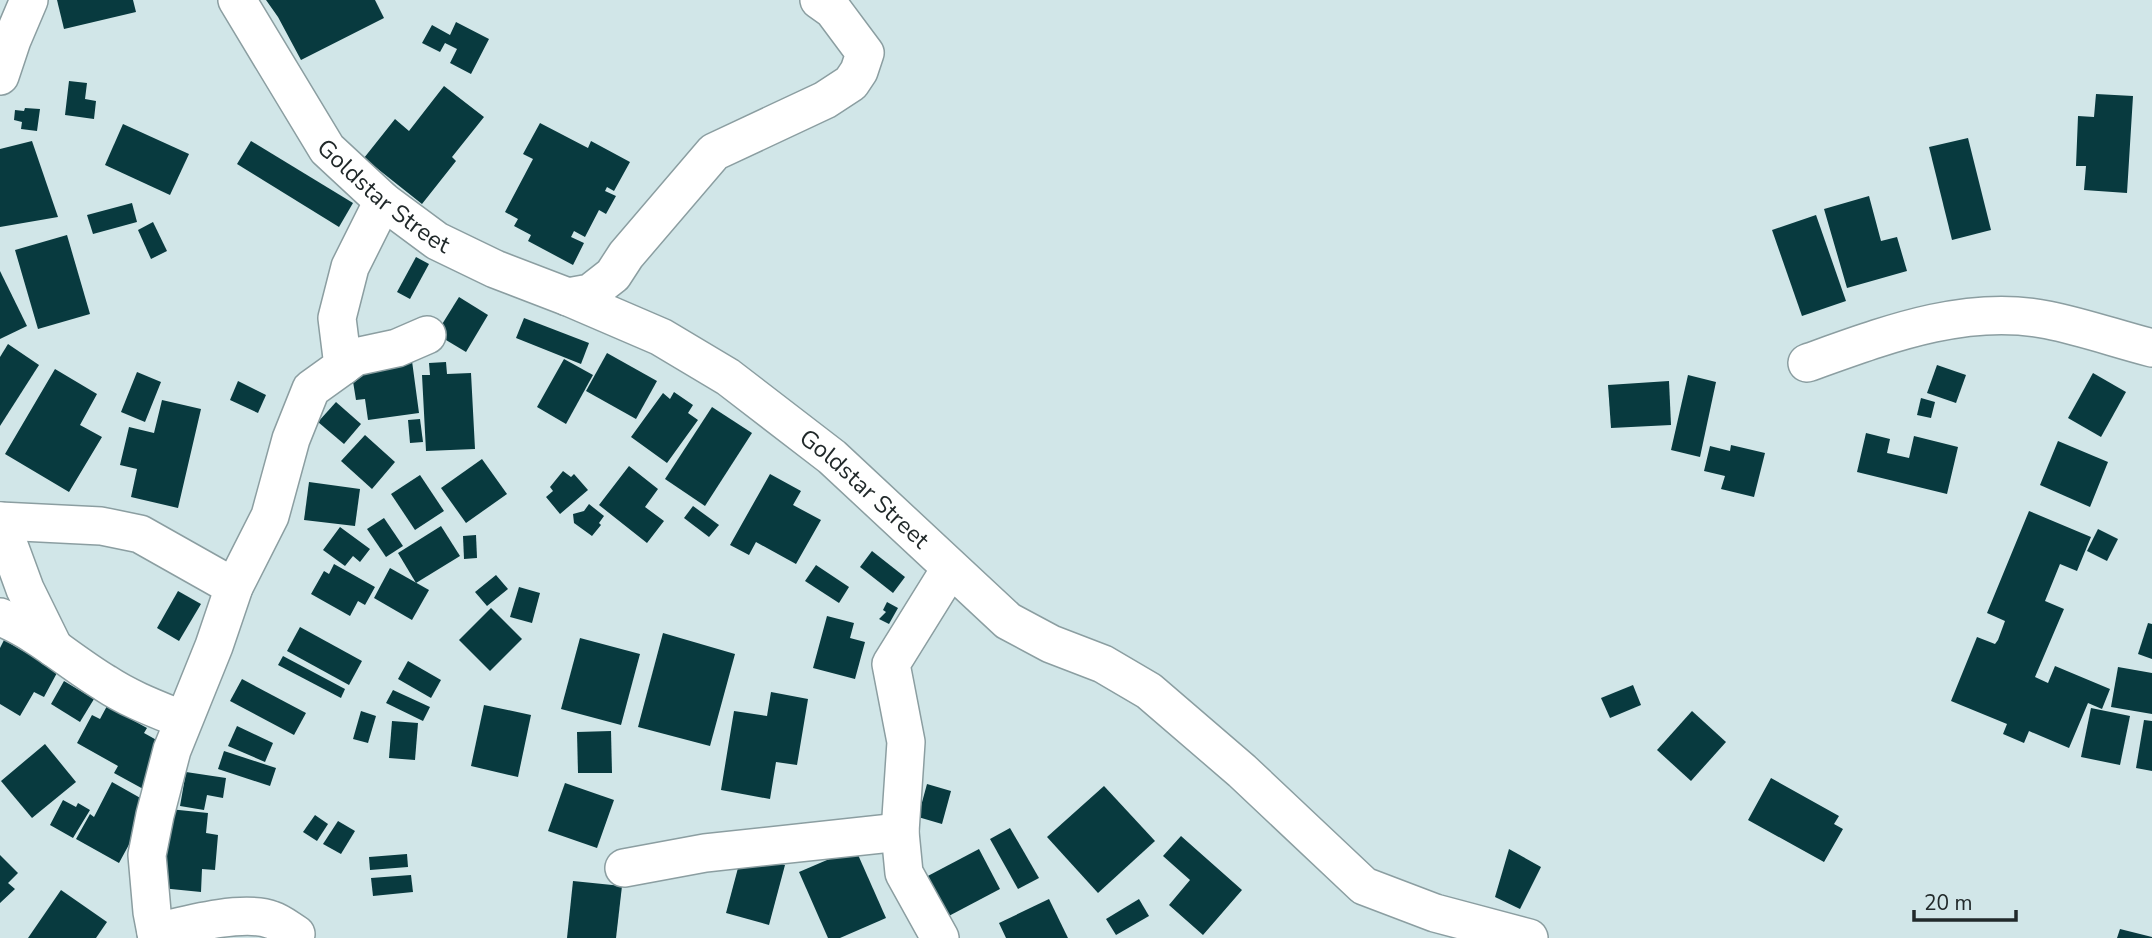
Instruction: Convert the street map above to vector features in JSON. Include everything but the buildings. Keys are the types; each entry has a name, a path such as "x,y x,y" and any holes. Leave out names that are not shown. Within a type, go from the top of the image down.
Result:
{"street":[{"path":"0,76 29,0"},
{"name":"Goldstar Street","path":"237,0 327,149 383,201 437,241 495,269 661,337 728,377 832,457 1008,621 1051,644 1103,664 1149,691 1242,771 1364,886 1436,912 1529,938"},
{"path":"568,297 590,293 612,275 714,152 725,144 825,100 851,83 865,52 833,10 819,0"},
{"path":"343,366 337,318 350,267 383,201"},
{"path":"1807,363 1927,324 1976,317 2046,319 2152,348"},
{"path":"296,934 271,919 240,917 196,923 157,935 147,855 155,815 183,720 214,646 234,587 270,516 291,439 312,389 355,357 397,348 426,335"},
{"path":"54,648 25,589 0,521 100,526 140,534 234,587"},
{"path":"940,938 904,873 900,832 906,742 891,664 950,569"},
{"path":"0,617 54,648 105,684 134,700 183,720"},
{"path":"624,868 705,853 900,832"}]}
